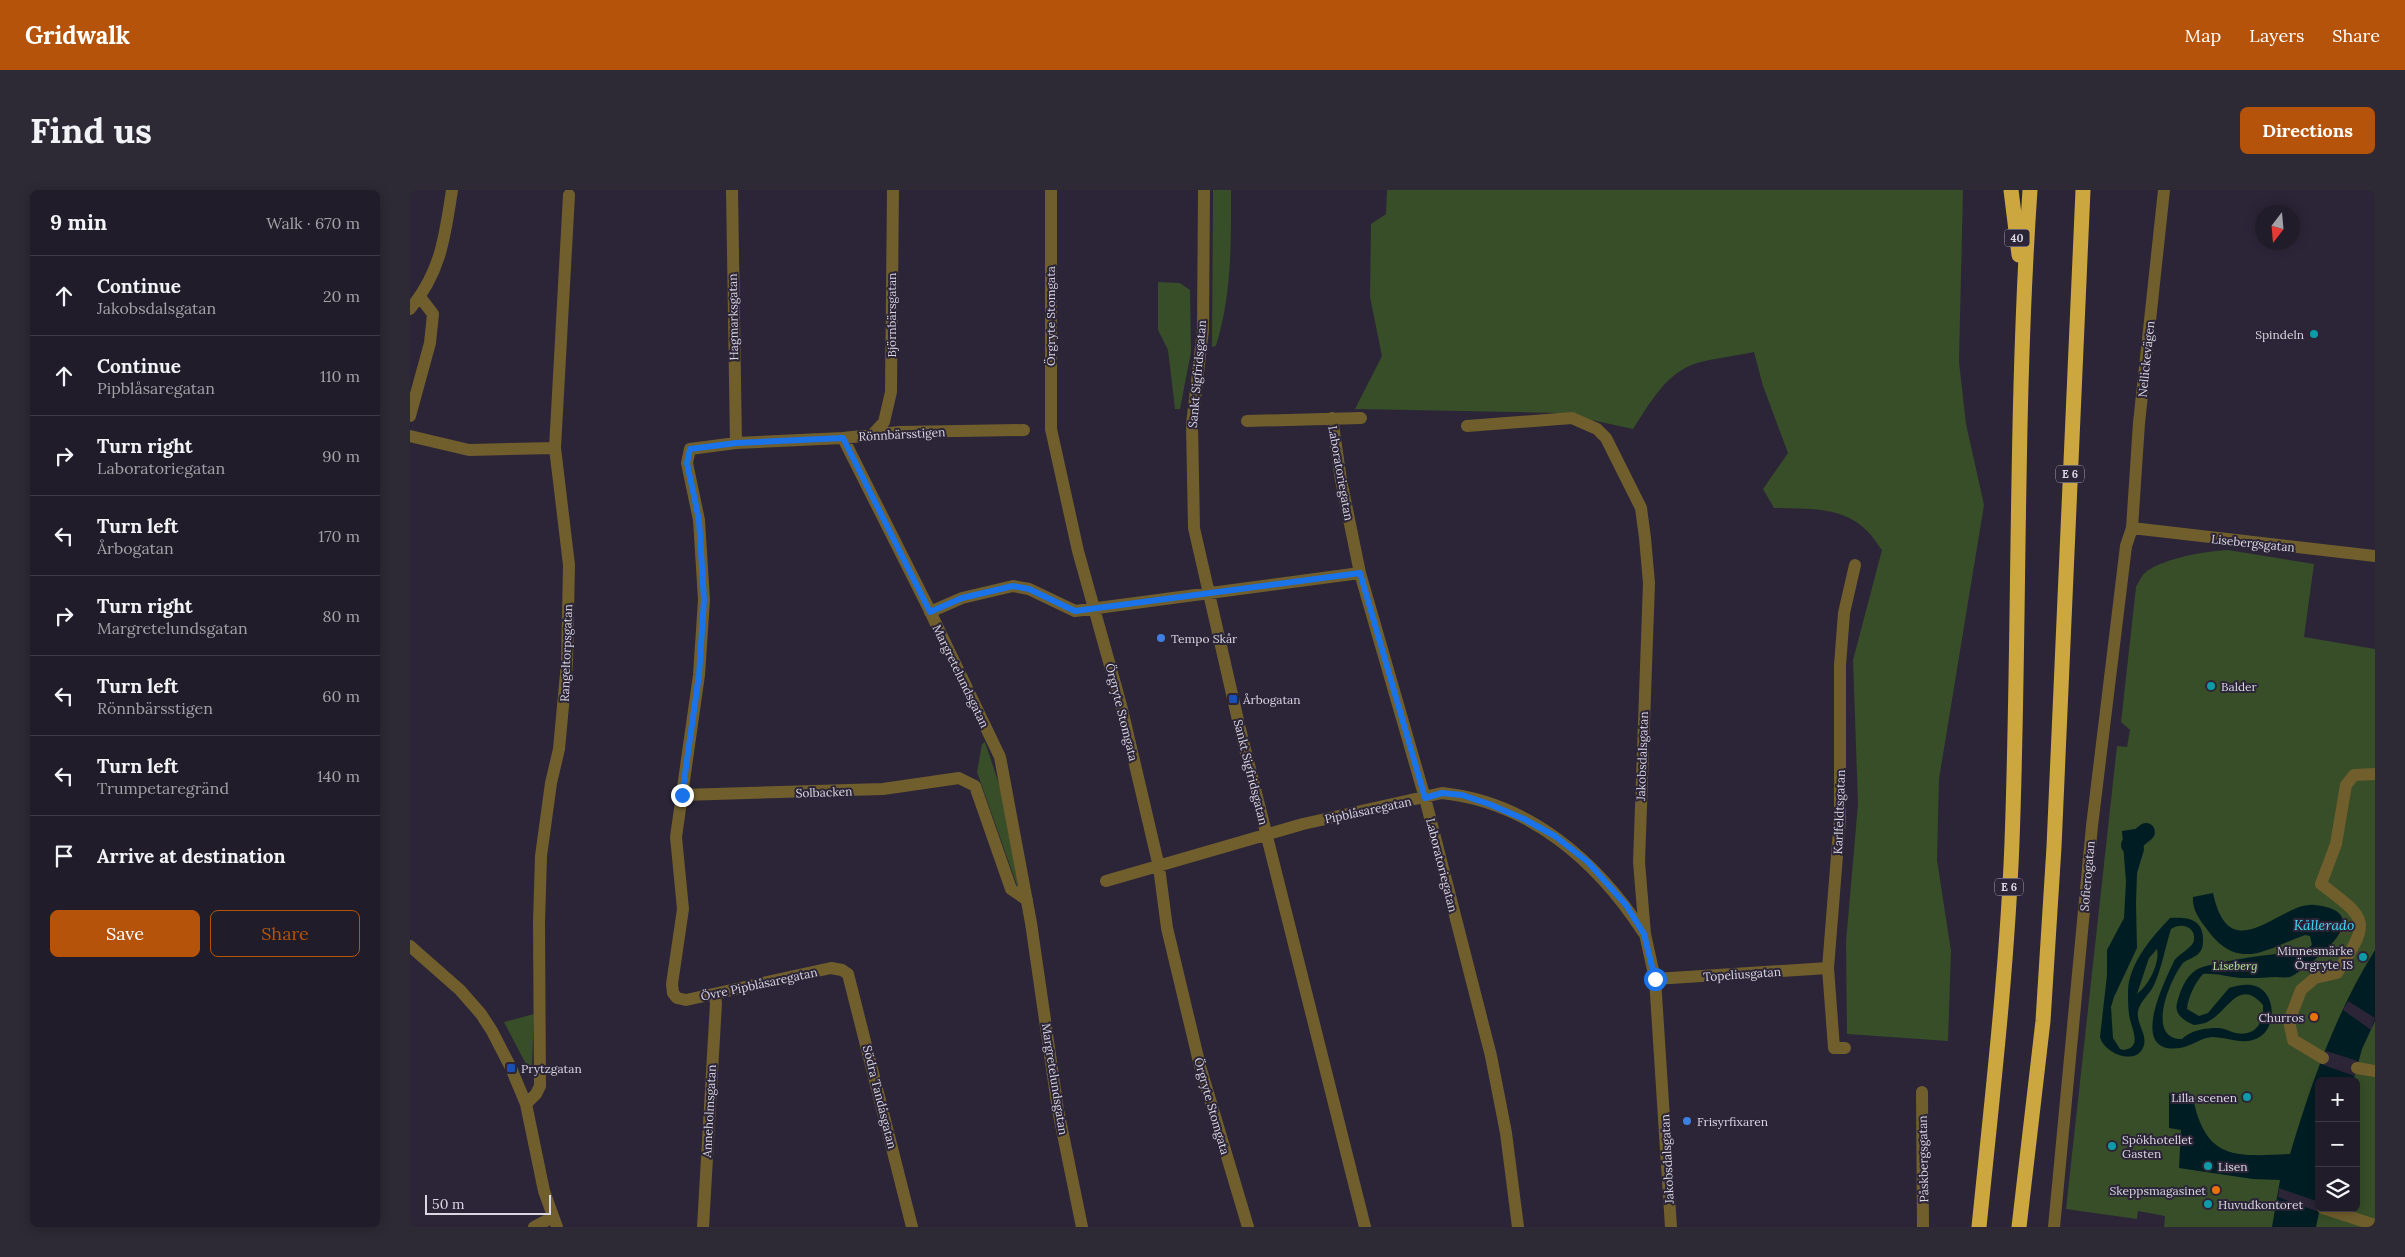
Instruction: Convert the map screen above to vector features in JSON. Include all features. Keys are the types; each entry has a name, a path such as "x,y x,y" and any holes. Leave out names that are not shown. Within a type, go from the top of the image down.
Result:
{"highway":[{"name":"40","path":"2011,190 2024,286"},
{"name":"E 6","path":"1979,1227 2004,977 2012,843 2024,286 2030,190"},
{"name":"E 6","path":"2019,1227 2043,1021 2054,846 2080,228 2078,190"},
{"path":"2080,228 2084,190"}],"street":[{"path":"410,309 420,297 439,261 452,190"},
{"name":"Hagmarksgatan","path":"732,190 736,443"},
{"name":"Björnbärsgatan","path":"873,434 884,422 891,392 893,190"},
{"name":"Örgryte Stomgata","path":"1050,190 1051,429 1078,550 1120,705 1159,867 1167,928 1200,1066 1248,1227"},
{"name":"Sankt Sigfridsgatan","path":"1204,190 1203,330 1192,424 1194,528 1208,594 1365,1227"},
{"name":"Nellickevägen","path":"2132,528 2139,423 2164,190"},
{"name":"Rangeltorpsgatan","path":"526,1104 536,1094 540,1086 539,922 541,856 560,740 567,662 569,565 555,448 569,196"},
{"path":"410,416 430,343 434,314 420,297"},
{"name":"Laboratoriegatan","path":"1332,418 1341,480 1360,573 1425,798 1491,1056 1506,1133 1518,1227"},
{"name":"Laboratoriegatan","path":"1247,421 1361,418"},
{"name":"Jakobsdalsgatan","path":"1467,426 1572,418 1586,423 1598,429 1606,438 1640,508 1649,583 1639,862 1644,934 1655,979 1671,1227"},
{"name":"Rönnbärsstigen","path":"682,795 699,675 704,600 699,520 687,463 690,449 736,443 843,438 873,434 1024,430"},
{"path":"410,436 469,450 555,448"},
{"name":"Margretelundsgatan","path":"843,438 1000,757 1027,900 1058,1110 1082,1227"},
{"name":"Lisebergsgatan","path":"2132,528 2375,556"},
{"name":"Sofierogatan","path":"2054,1227 2092,826 2126,546 2132,528"},
{"name":"Karlfeldtsgatan","path":"1845,1048 1834,1048 1828,968 1840,818 1840,665 1844,613 1855,565"},
{"path":"930,612 962,598 1013,586 1029,589 1075,611 1360,573"},
{"path":"2323,1058 2293,1040 2289,1021 2301,990 2315,978 2337,973 2359,938 2361,925 2354,909 2321,884 2336,844 2346,785 2354,775 2375,774"},
{"name":"Solbacken","path":"682,795 856,791 959,778 965,779 975,786 1011,890 1027,900"},
{"name":"Pipblåsaregatan","path":"1106,881 1302,824 1442,793 1462,795 1516,815 1555,836 1588,862 1626,905 1644,934"},
{"name":"Övre Pipblåsaregatan","path":"682,795 676,837 683,909 672,968 673,993 677,998 686,1000 831,968 842,970"},
{"path":"410,946 460,990 482,1014 511,1068 526,1104 544,1191 555,1222 534,1227"},
{"name":"Topeliusgatan","path":"1655,979 1828,968"},
{"name":"Södra Tandåsgatan","path":"842,970 848,974 858,1006 912,1227"},
{"name":"Anneholmsgatan","path":"703,1227 716,1004 714,994"},
{"path":"2356,1068 2375,1072"},
{"name":"Påskbergsgatan","path":"1922,1092 1923,1227"},
{"path":"2335,1212 2375,1225"}],"green space":[{"path":"1213,190 1231,190 1231,230 1230,269 1225,307 1216,346 1212,347"},
{"path":"1387,190 1963,190 1959,362 1966,424 1984,505 1939,779 1937,860 1951,951 1948,1041 1847,1034 1846,942 1858,804 1853,660 1882,550 1869,533 1847,517 1824,510 1774,508 1763,489 1788,453 1763,386 1754,352 1704,361 1686,367 1659,390 1633,429 1559,413 1355,409 1382,356 1370,297 1371,224 1386,214"},
{"path":"1158,282 1180,283 1190,290 1191,352 1180,409 1175,409 1168,350 1158,330"},
{"name":"Liseberg","path":"2228,550 2314,564 2304,637 2375,649 2375,1227 2164,1227 2165,1216 2138,1211 2137,1219 2066,1209 2117,746 2127,747 2130,730 2121,722 2136,587 2144,574 2155,566 2197,554"},
{"path":"985,742 1000,787 1019,891 977,772 982,744"},
{"path":"534,1014 532,1065 527,1066 504,1022"}],"water":[{"name":"Kållerado","path":"2142,828 2144,850 2137,873 2137,948 2111,1007 2113,1038 2120,1049 2130,1048 2135,1041 2128,1003 2129,981 2132,970 2149,942 2170,918 2182,918 2197,923 2202,932 2203,939 2203,946 2200,951 2183,963 2178,971 2167,994 2164,1007 2163,1019 2165,1029 2171,1036 2182,1039 2198,1030 2208,1028 2221,1028 2243,1034 2249,1033 2257,1027 2262,1017 2263,1005 2255,997 2247,994 2240,995 2234,999 2206,1023 2194,1025 2183,1019 2178,1014 2177,1003 2184,984 2196,970 2215,964 2265,955 2303,952 2312,945 2310,936 2305,935 2265,951 2252,954 2241,954 2229,950 2218,942 2201,921 2195,910 2193,897 2213,893 2221,916 2231,928 2244,930 2257,927 2301,907 2315,905 2331,909 2340,914 2343,922 2341,930 2335,939 2318,957 2290,977 2241,978 2203,974 2197,982 2190,995 2187,1009 2199,1016 2208,1013 2229,988 2251,985 2265,993 2269,999 2272,1015 2270,1023 2261,1036 2249,1041 2212,1037 2180,1048 2164,1047 2155,1040 2152,1029 2158,999 2174,961 2191,946 2194,940 2193,931 2187,927 2179,926 2171,929 2157,978 2138,1011 2145,1041 2141,1052 2128,1057 2121,1056 2108,1049 2103,1043 2100,1037 2107,975 2107,950 2124,918 2126,882 2122,831","holes":["2157,949 2153,973 2146,985 2137,994 2149,958"]},
{"path":"2375,950 2375,1021 2362,1049 2354,1077 2315,1077 2348,998"},
{"path":"2315,1078 2315,1212 2319,1212 2316,1227 2272,1227 2280,1180 2253,1179 2179,1168 2181,1130 2169,1128 2169,1093 2192,1094 2204,1131 2213,1142 2224,1150 2252,1155 2290,1154"}],"pier":[{"path":"2348,1001 2375,1018 2371,1030 2343,1010"},
{"path":"2326,1051 2358,1061 2354,1076 2321,1064"},
{"path":"2279,1188 2315,1201 2315,1211 2278,1197"}],"waterway":[{"name":"Kållerado","path":"2130,845 2146,832"}],"place":[{"name":"Spindeln","path":"2314,334"},
{"name":"Tempo Skår","path":"1161,638"},
{"name":"Balder","path":"2211,686"},
{"name":"Årbogatan","path":"1233,699"},
{"name":"Minnesmärke Örgryte IS","path":"2363,957"},
{"name":"Churros","path":"2314,1017"},
{"name":"Prytzgatan","path":"511,1068"},
{"name":"Lilla scenen","path":"2247,1097"},
{"name":"Frisyrfixaren","path":"1687,1121"},
{"name":"Spökhotellet Gasten","path":"2112,1146"},
{"name":"Lisen","path":"2208,1166"},
{"name":"Skeppsmagasinet","path":"2216,1190"},
{"name":"Huvudkontoret","path":"2208,1204"}],"route":[{"path":"682,795 699,675 704,600 699,520 687,463 690,449 736,443 843,438 930,612 962,598 993,589 1013,586 1029,589 1061,606 1075,611 1360,573 1425,798 1442,793 1462,795 1524,819 1555,836 1588,862 1626,905 1644,934 1655,979"}]}
